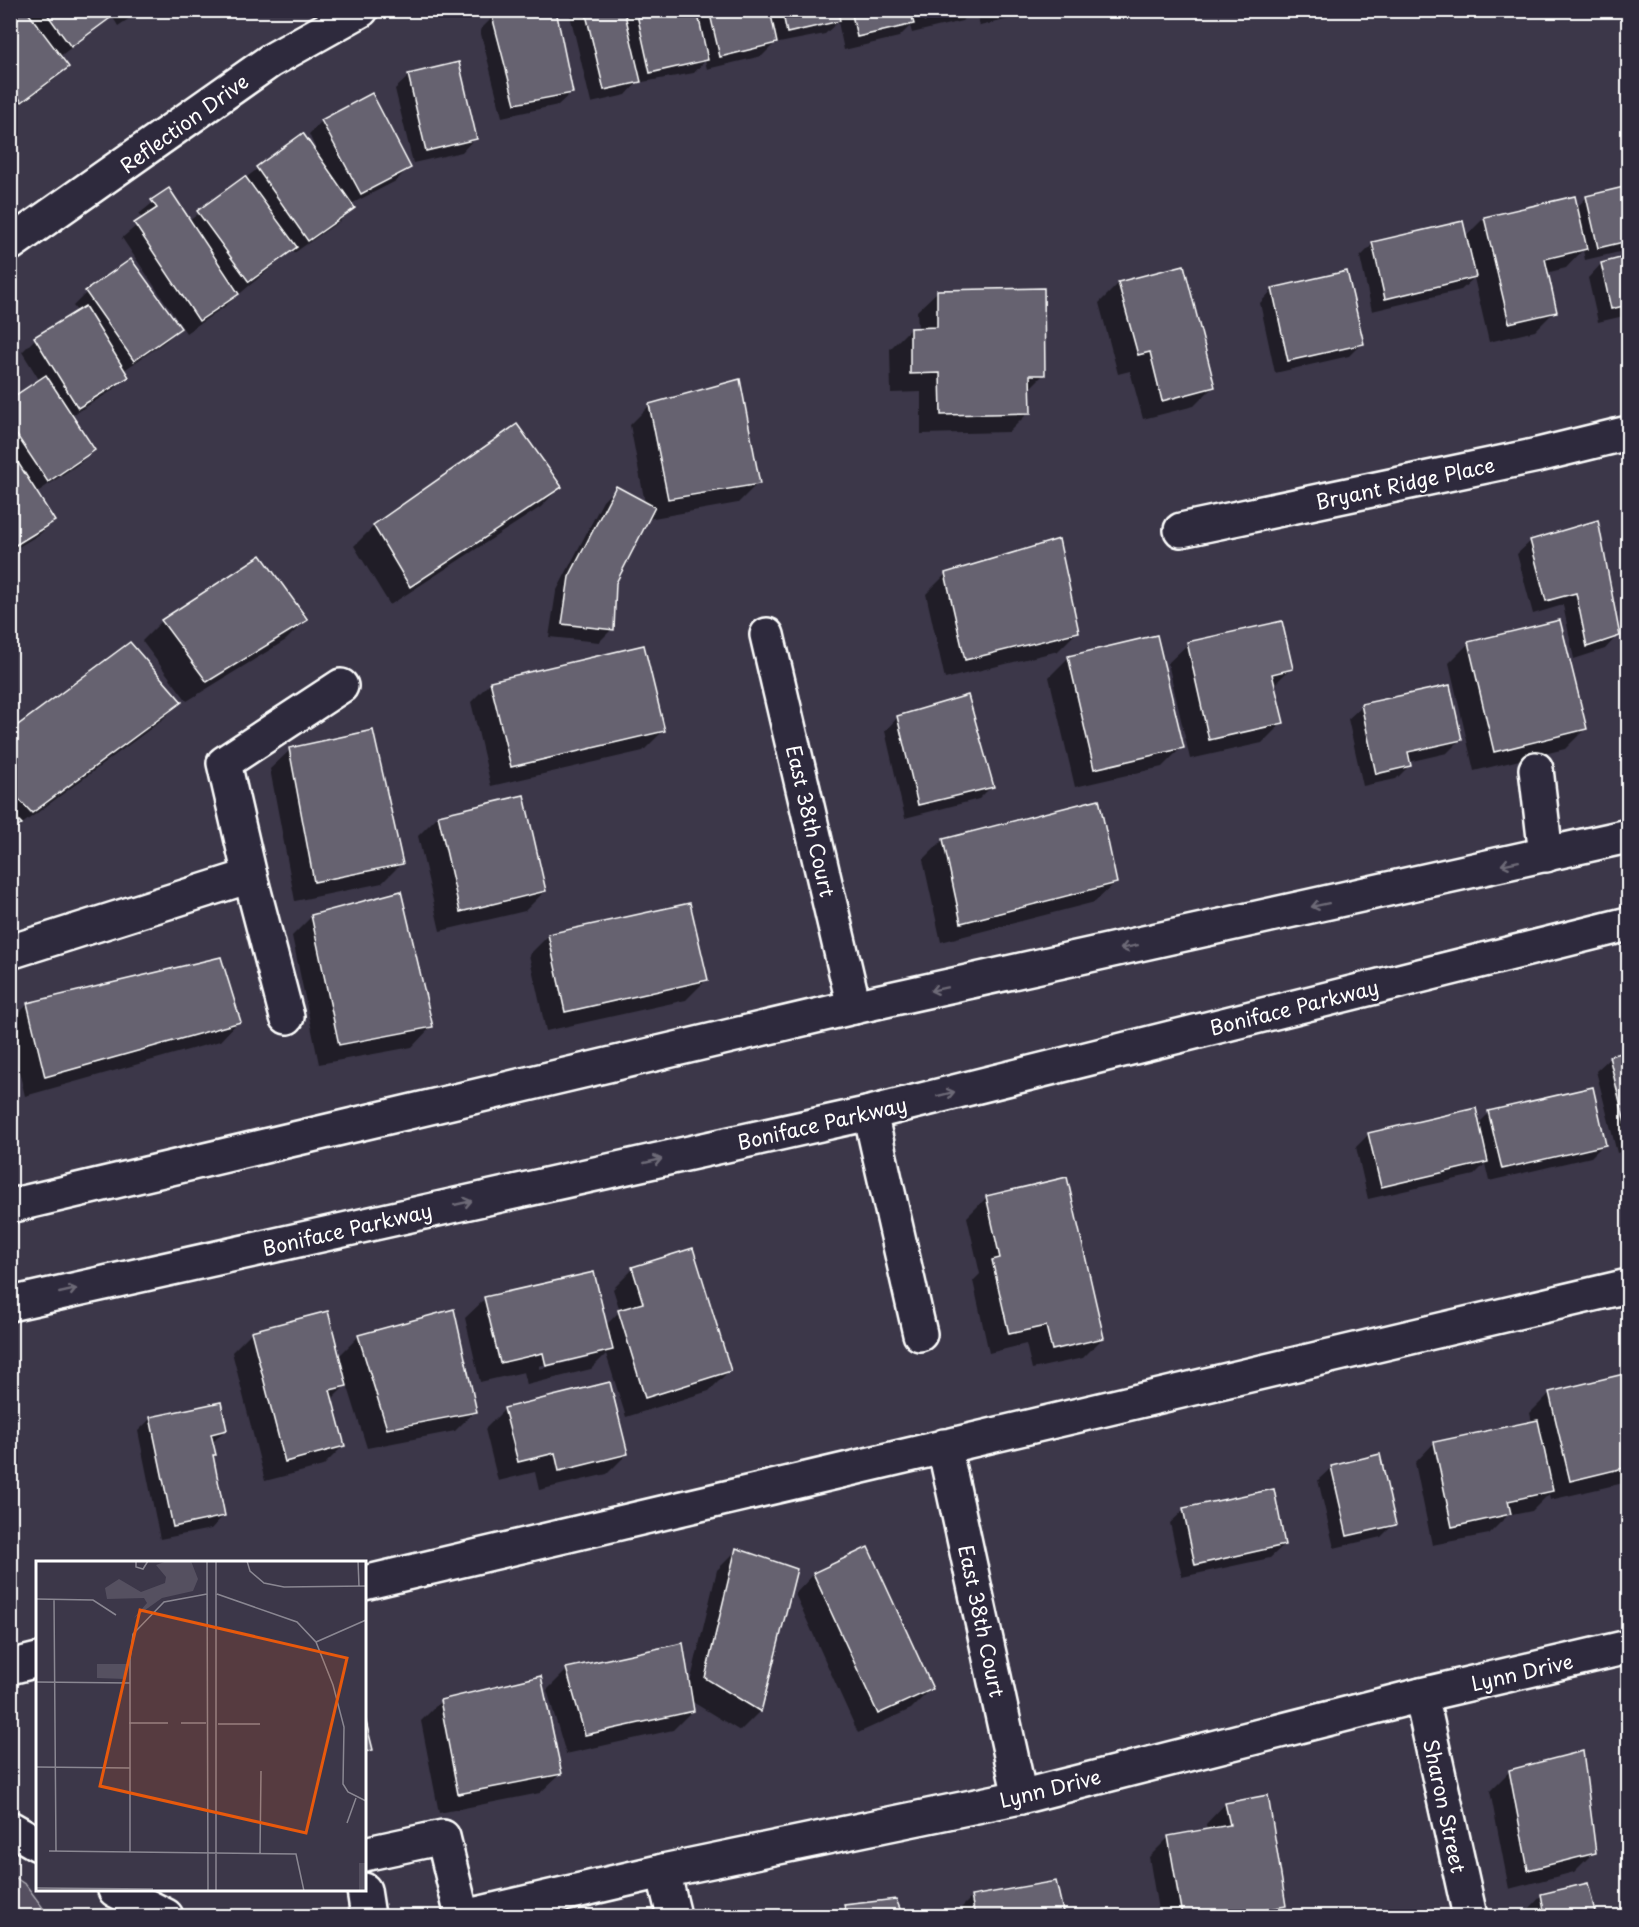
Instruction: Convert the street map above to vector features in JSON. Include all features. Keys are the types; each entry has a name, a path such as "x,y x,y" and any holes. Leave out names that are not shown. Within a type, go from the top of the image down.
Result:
{"street":[{"name":"Reflection Drive","path":"10,244 270,61 361,10"},
{"name":"Bryant Ridge Place","path":"1180,530 1538,455 1629,433"},
{"name":"East 38th Court","path":"767,635 854,1007"},
{"path":"287,1017 250,876 224,763 340,686"},
{"path":"1536,769 1546,855"},
{"path":"10,1206 854,1007 1629,836"},
{"path":"10,952 250,876"},
{"name":"Boniface Parkway","path":"10,1304 870,1113 1629,924"},
{"path":"870,1113 920,1334"},
{"path":"366,1583 1629,1286"},
{"name":"East 38th Court","path":"944,1446 1020,1797"},
{"name":"Lynn Drive","path":"468,1917 663,1870 1020,1797 1421,1695 1629,1647"},
{"path":"10,1667 36,1660"},
{"name":"Sharon Street","path":"1421,1695 1470,1917"},
{"path":"10,1828 36,1843"},
{"path":"366,1854 443,1837 462,1917"},
{"path":"663,1870 674,1917"},
{"path":"117,1891 166,1917"},
{"path":"364,1891 368,1917"}],"shaded area":[{"path":"10,1874 26,1885 49,1916 11,1916"}],"building":[{"path":"13,10 26,10 69,67 22,102 10,86 10,13"},
{"path":"44,10 116,10 117,13 71,47"},
{"path":"515,10 556,10 573,93 515,104 492,16"},
{"path":"585,10 624,10 641,82 604,90"},
{"path":"636,10 697,10 708,60 650,73"},
{"path":"709,10 770,10 777,43 720,57"},
{"path":"782,10 838,10 840,21 787,33"},
{"path":"851,10 910,10 914,24 857,37"},
{"path":"923,10 968,10 925,20"},
{"path":"459,62 477,139 426,151 408,74"},
{"path":"372,93 411,168 361,194 321,120"},
{"path":"303,133 355,208 308,241 256,167"},
{"path":"245,176 297,247 249,282 197,211"},
{"path":"1628,186 1628,241 1598,248 1586,196"},
{"path":"169,188 239,294 199,321 134,223 157,208 151,200"},
{"path":"1575,196 1587,249 1545,259 1557,312 1509,323 1484,217"},
{"path":"1463,221 1476,277 1385,299 1372,242"},
{"path":"1628,256 1628,305 1611,309 1601,263"},
{"path":"131,259 181,328 134,361 85,291"},
{"path":"1184,265 1215,387 1162,401 1150,352 1138,355 1118,282"},
{"path":"1347,271 1364,344 1288,361 1272,288"},
{"path":"1044,288 1045,375 1030,375 1031,413 941,415 940,373 910,374 910,328 937,327 937,290"},
{"path":"85,306 129,377 78,408 34,337"},
{"path":"46,375 95,450 48,482 10,425 10,399"},
{"path":"740,379 760,484 668,499 649,404"},
{"path":"517,424 562,487 410,587 373,525"},
{"path":"10,450 55,521 11,548 10,547"},
{"path":"616,486 655,507 616,583 614,630 562,624 569,577"},
{"path":"1598,520 1620,636 1587,647 1576,593 1546,601 1530,540"},
{"path":"1059,539 1079,632 965,660 945,573"},
{"path":"261,555 308,620 207,682 161,620"},
{"path":"1560,620 1587,729 1494,752 1468,642"},
{"path":"1282,621 1293,669 1272,674 1284,723 1209,740 1187,642"},
{"path":"1157,635 1184,748 1094,769 1068,656"},
{"path":"130,642 182,702 32,813 10,790 10,731"},
{"path":"644,645 665,731 511,767 490,681"},
{"path":"1450,685 1462,740 1408,752 1411,766 1376,774 1361,704"},
{"path":"968,695 994,787 918,805 897,716"},
{"path":"373,730 403,864 314,882 289,748"},
{"path":"524,795 546,891 460,912 438,815"},
{"path":"1099,799 1117,883 961,923 943,839"},
{"path":"10,812 22,824 10,833"},
{"path":"401,891 433,1027 339,1045 311,915"},
{"path":"690,903 708,980 565,1012 548,934"},
{"path":"221,957 241,1022 45,1077 27,1003"},
{"path":"1628,1051 1628,1136 1609,1056"},
{"path":"1593,1087 1606,1145 1502,1169 1488,1111"},
{"path":"1476,1108 1488,1162 1381,1187 1368,1133"},
{"path":"1067,1177 1104,1338 1052,1350 1046,1326 1009,1334 992,1260 1000,1258 986,1196"},
{"path":"693,1248 731,1371 645,1398 618,1310 643,1303 632,1267"},
{"path":"594,1272 613,1350 546,1366 543,1353 500,1363 484,1297"},
{"path":"454,1309 477,1412 387,1429 358,1335"},
{"path":"328,1311 347,1386 330,1390 345,1446 285,1462 251,1331"},
{"path":"1628,1373 1628,1467 1570,1481 1549,1392"},
{"path":"610,1382 628,1454 559,1471 555,1453 518,1462 504,1408"},
{"path":"221,1402 227,1430 211,1434 225,1516 173,1527 150,1417"},
{"path":"1538,1420 1553,1491 1508,1501 1511,1514 1452,1527 1434,1442"},
{"path":"1380,1454 1396,1525 1347,1536 1331,1466"},
{"path":"1274,1489 1285,1545 1195,1565 1183,1508"},
{"path":"868,1547 933,1689 878,1714 813,1573"},
{"path":"736,1548 797,1569 761,1712 705,1678"},
{"path":"683,1643 694,1711 585,1735 566,1668"},
{"path":"541,1676 562,1774 458,1794 440,1700"},
{"path":"366,1722 373,1750 366,1752"},
{"path":"1583,1751 1596,1853 1528,1870 1509,1770"},
{"path":"1268,1795 1286,1906 1232,1916 1182,1916 1168,1836 1230,1825 1225,1803"},
{"path":"1056,1881 1064,1916 975,1916 971,1896"},
{"path":"1588,1883 1596,1916 1545,1916 1541,1894"},
{"path":"896,1899 903,1916 847,1916 844,1905"}]}
